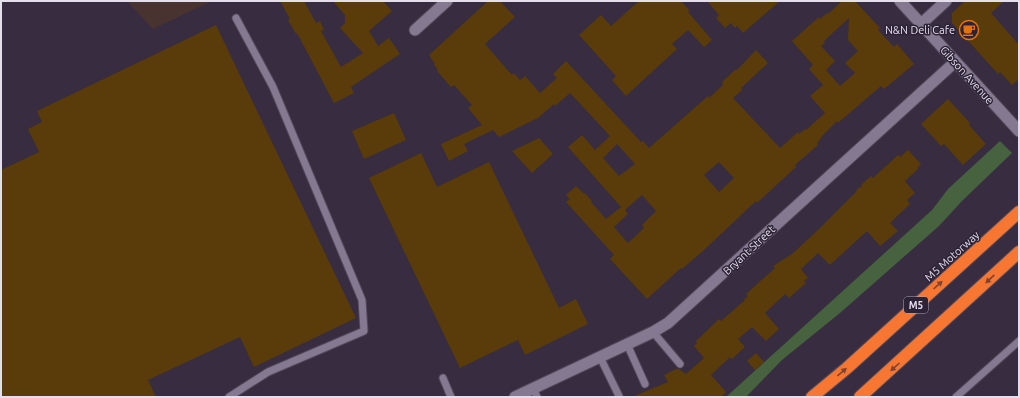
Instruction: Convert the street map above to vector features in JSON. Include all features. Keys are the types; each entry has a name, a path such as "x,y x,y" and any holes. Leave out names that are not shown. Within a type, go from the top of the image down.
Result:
{"highway":[{"name":"M5 Motorway","path":"812,397 847,368 1019,212"},
{"path":"860,397 1019,252"}],"street":[{"path":"415,30 447,1"},
{"name":"Gibson Avenue","path":"900,1 1019,131"},
{"path":"921,24 946,1"},
{"name":"Bryant Street","path":"515,397 535,393 600,356 662,327 675,317 955,62"}],"lane":[{"path":"229,397 268,372 364,330 362,300 273,87 236,18"},
{"path":"653,332 680,364"},
{"path":"956,397 1019,341"},
{"path":"627,344 645,384"},
{"path":"600,356 619,396"},
{"path":"443,378 451,397"}],"shaded area":[{"path":"127,1 212,1 153,29"}],"green space":[{"path":"1000,141 1012,153 962,201 939,226 840,313 782,360 746,397 726,397 932,210 948,189"}],"building":[{"path":"280,1 304,1 316,23 320,21 324,30 321,31 341,67 363,53 340,28 345,23 345,15 333,1 383,1 392,11 369,31 378,46 389,38 400,54 351,87 354,93 334,103 297,33 296,34 288,20 290,19"},
{"path":"488,1 500,1 515,17 485,44 512,75 514,73 520,80 525,76 540,93 557,78 553,74 566,61 641,142 643,141 649,148 708,96 709,98 723,85 722,82 736,69 737,70 756,50 768,63 741,88 742,90 733,98 780,148 798,132 799,134 805,129 806,130 825,113 810,96 823,85 809,69 813,65 792,41 819,17 820,19 827,13 828,14 842,1 855,1 880,28 878,30 894,47 897,44 914,64 884,89 881,86 838,123 837,121 822,136 817,143 818,145 795,165 796,167 757,203 756,201 703,251 682,269 681,268 647,299 610,259 614,255 566,202 570,199 566,195 576,186 584,194 585,193 606,219 621,207 568,147 582,135 595,150 610,136 570,93 538,118 499,137 493,130 464,144 468,151 449,161 441,144 482,125 468,108 472,105 454,85 451,87 437,71 438,70 434,65 435,64 429,55","holes":["849,18 848,40 858,51 845,63 855,73 840,86 826,70 835,61 821,46 825,43 824,41","617,144 635,164 619,176 603,158","719,162 734,178 719,192 704,175","642,195 656,211 642,225 644,228 628,243 614,227 628,214 625,210"]},
{"path":"639,1 681,1 690,11 688,12 712,40 704,47 688,30 672,44 677,49 626,96 612,80 616,76 579,35 601,15 611,26"},
{"path":"707,1 780,1 743,33 737,26 735,28 731,23 725,28 716,18 719,15"},
{"path":"965,1 1004,1 991,13 1019,45 1019,79 1012,85 1000,72 998,74 952,23 952,13"},
{"path":"216,25 356,318 254,367 240,337 148,380 156,397 1,397 1,170 39,152 28,129 42,122 37,111"},
{"path":"948,99 970,123 969,125 986,144 963,165 944,144 941,146 921,124"},
{"path":"394,113 406,140 364,159 352,131"},
{"path":"539,138 553,154 532,173 512,151"},
{"path":"908,150 921,164 917,168 918,169 905,181 915,193 907,200 910,204 890,223 898,231 880,246 867,231 830,265 818,253 801,269 808,278 804,281 806,283 789,298 785,294 765,313 779,329 766,341 752,327 738,339 745,347 732,359 730,357 711,375 726,392 721,397 632,397 668,382 664,375 676,369 679,369 686,374 704,358 694,346 697,343 696,341 719,319 721,321 745,300 744,299 748,296 746,294 775,268 773,266 792,254 857,191 856,190 862,186 861,185 871,176 873,178 898,155 900,157"},
{"path":"421,153 437,187 489,162 559,308 576,299 588,324 525,355 518,340 460,368 369,178"},
{"path":"756,353 764,362 755,370 747,361"}],"place":[{"name":"N&N Deli Cafe","path":"969,30"}]}
